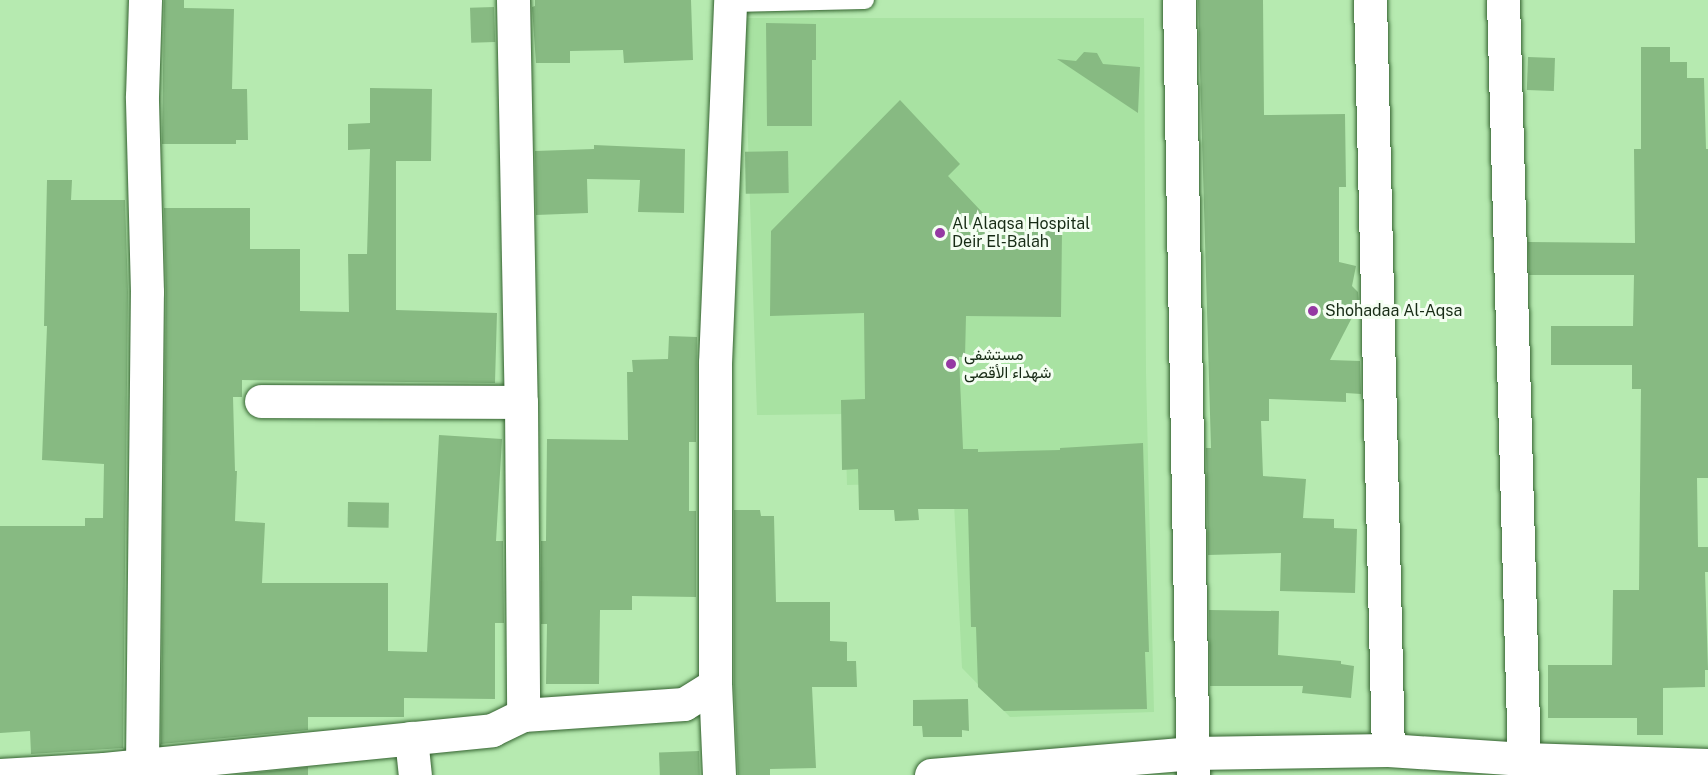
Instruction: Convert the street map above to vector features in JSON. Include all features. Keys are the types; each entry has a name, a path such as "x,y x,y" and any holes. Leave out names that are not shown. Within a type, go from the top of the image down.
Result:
{"street":[{"path":"142,764 147,292 142,96 145,0"},
{"path":"513,0 521,402 523,715"},
{"path":"1179,0 1193,764"},
{"path":"1370,0 1388,750"},
{"path":"1503,0 1524,759"},
{"path":"719,775 715,685 715,363 730,2"},
{"path":"261,401 521,402"},
{"path":"0,774 104,772 142,764 492,730 523,715 684,704 715,685"},
{"path":"411,738 416,775"},
{"path":"931,775 1193,764 1388,750 1524,759 1708,765"}],"lane":[{"path":"730,2 865,0"}],"shaded area":[{"name":"مستشفى شهداء الأقصى","path":"744,18 1144,18 1146,373 1154,712 1010,717 962,668 953,482 847,485 845,414 757,415"}],"building":[{"path":"164,0 184,0 184,8 234,9 232,89 247,89 248,140 236,140 236,144 162,144"},
{"path":"535,0 691,0 693,60 624,63 623,50 570,51 570,63 536,63 532,7 535,6"},
{"path":"1198,0 1263,0 1264,115 1345,114 1346,187 1339,187 1339,262 1356,266 1352,286 1358,292 1359,304 1330,360 1360,361 1361,394 1346,393 1346,402 1269,399 1269,421 1261,421 1263,476 1306,479 1303,518 1334,519 1334,528 1357,529 1355,593 1280,591 1281,553 1208,555 1206,448 1211,448"},
{"path":"494,7 495,42 471,43 470,8"},
{"path":"766,23 816,24 816,60 812,60 812,126 767,126"},
{"path":"1641,47 1670,47 1670,62 1687,62 1687,78 1704,78 1706,149 1708,149 1708,478 1697,478 1698,547 1708,547 1708,572 1705,572 1708,670 1705,670 1705,687 1663,688 1663,735 1637,735 1637,718 1548,718 1548,665 1612,665 1613,590 1639,590 1641,389 1632,389 1632,365 1551,365 1551,326 1633,326 1634,275 1529,275 1528,242 1635,243 1634,149 1641,149"},
{"path":"1084,52 1097,53 1103,64 1140,67 1138,113 1057,59 1076,61"},
{"path":"1528,57 1555,58 1554,91 1527,90"},
{"path":"370,88 432,89 431,161 396,161 396,310 497,313 495,383 242,380 242,397 233,397 235,471 237,471 235,521 265,523 262,583 388,583 388,651 427,652 439,435 502,439 496,541 503,541 504,623 495,623 495,699 404,698 404,717 308,717 308,730 161,744 166,292 164,208 250,208 250,249 300,249 300,311 349,312 348,254 367,254 370,149 348,150 348,124 370,123"},
{"path":"900,100 960,164 948,176 999,230 1062,231 1061,317 966,316 965,357 959,357 963,449 978,449 978,452 1060,450 1060,448 1143,443 1149,652 1145,652 1147,709 1004,711 978,687 976,627 971,627 968,509 918,509 919,520 895,521 894,510 859,510 858,469 842,470 841,400 865,399 864,313 770,316 771,231"},
{"path":"594,145 685,149 684,213 638,212 640,180 587,179 588,213 536,215 535,151 594,149"},
{"path":"788,151 789,193 746,194 745,152"},
{"path":"47,180 72,180 71,200 125,200 128,292 123,748 31,754 30,731 0,733 0,526 85,526 85,518 103,518 104,464 42,460 47,326 44,326"},
{"path":"669,336 697,337 696,442 689,442 689,511 696,511 696,597 632,596 632,610 600,610 599,684 546,684 547,624 541,624 541,541 546,541 547,439 628,440 627,372 633,372 632,360 668,359"},
{"path":"348,502 389,503 389,528 348,527"},
{"path":"734,510 760,510 761,516 774,516 776,602 830,602 830,641 847,642 847,661 856,661 857,687 812,687 816,768 770,769 770,775 738,775 734,685"},
{"path":"1209,610 1279,611 1278,655 1341,661 1341,664 1354,666 1351,698 1302,693 1303,686 1210,686"},
{"path":"968,699 969,731 962,730 962,737 923,737 922,726 913,726 913,700"},
{"path":"699,751 700,775 660,775 659,752"},
{"path":"308,767 308,775 232,775"}],"place":[{"name":"Al Alaqsa Hospital Deir El-Balah","path":"940,233"},
{"name":"Shohadaa Al-Aqsa","path":"1313,311"},
{"name":"مستشفى شهداء الأقصى","path":"951,364"}]}
